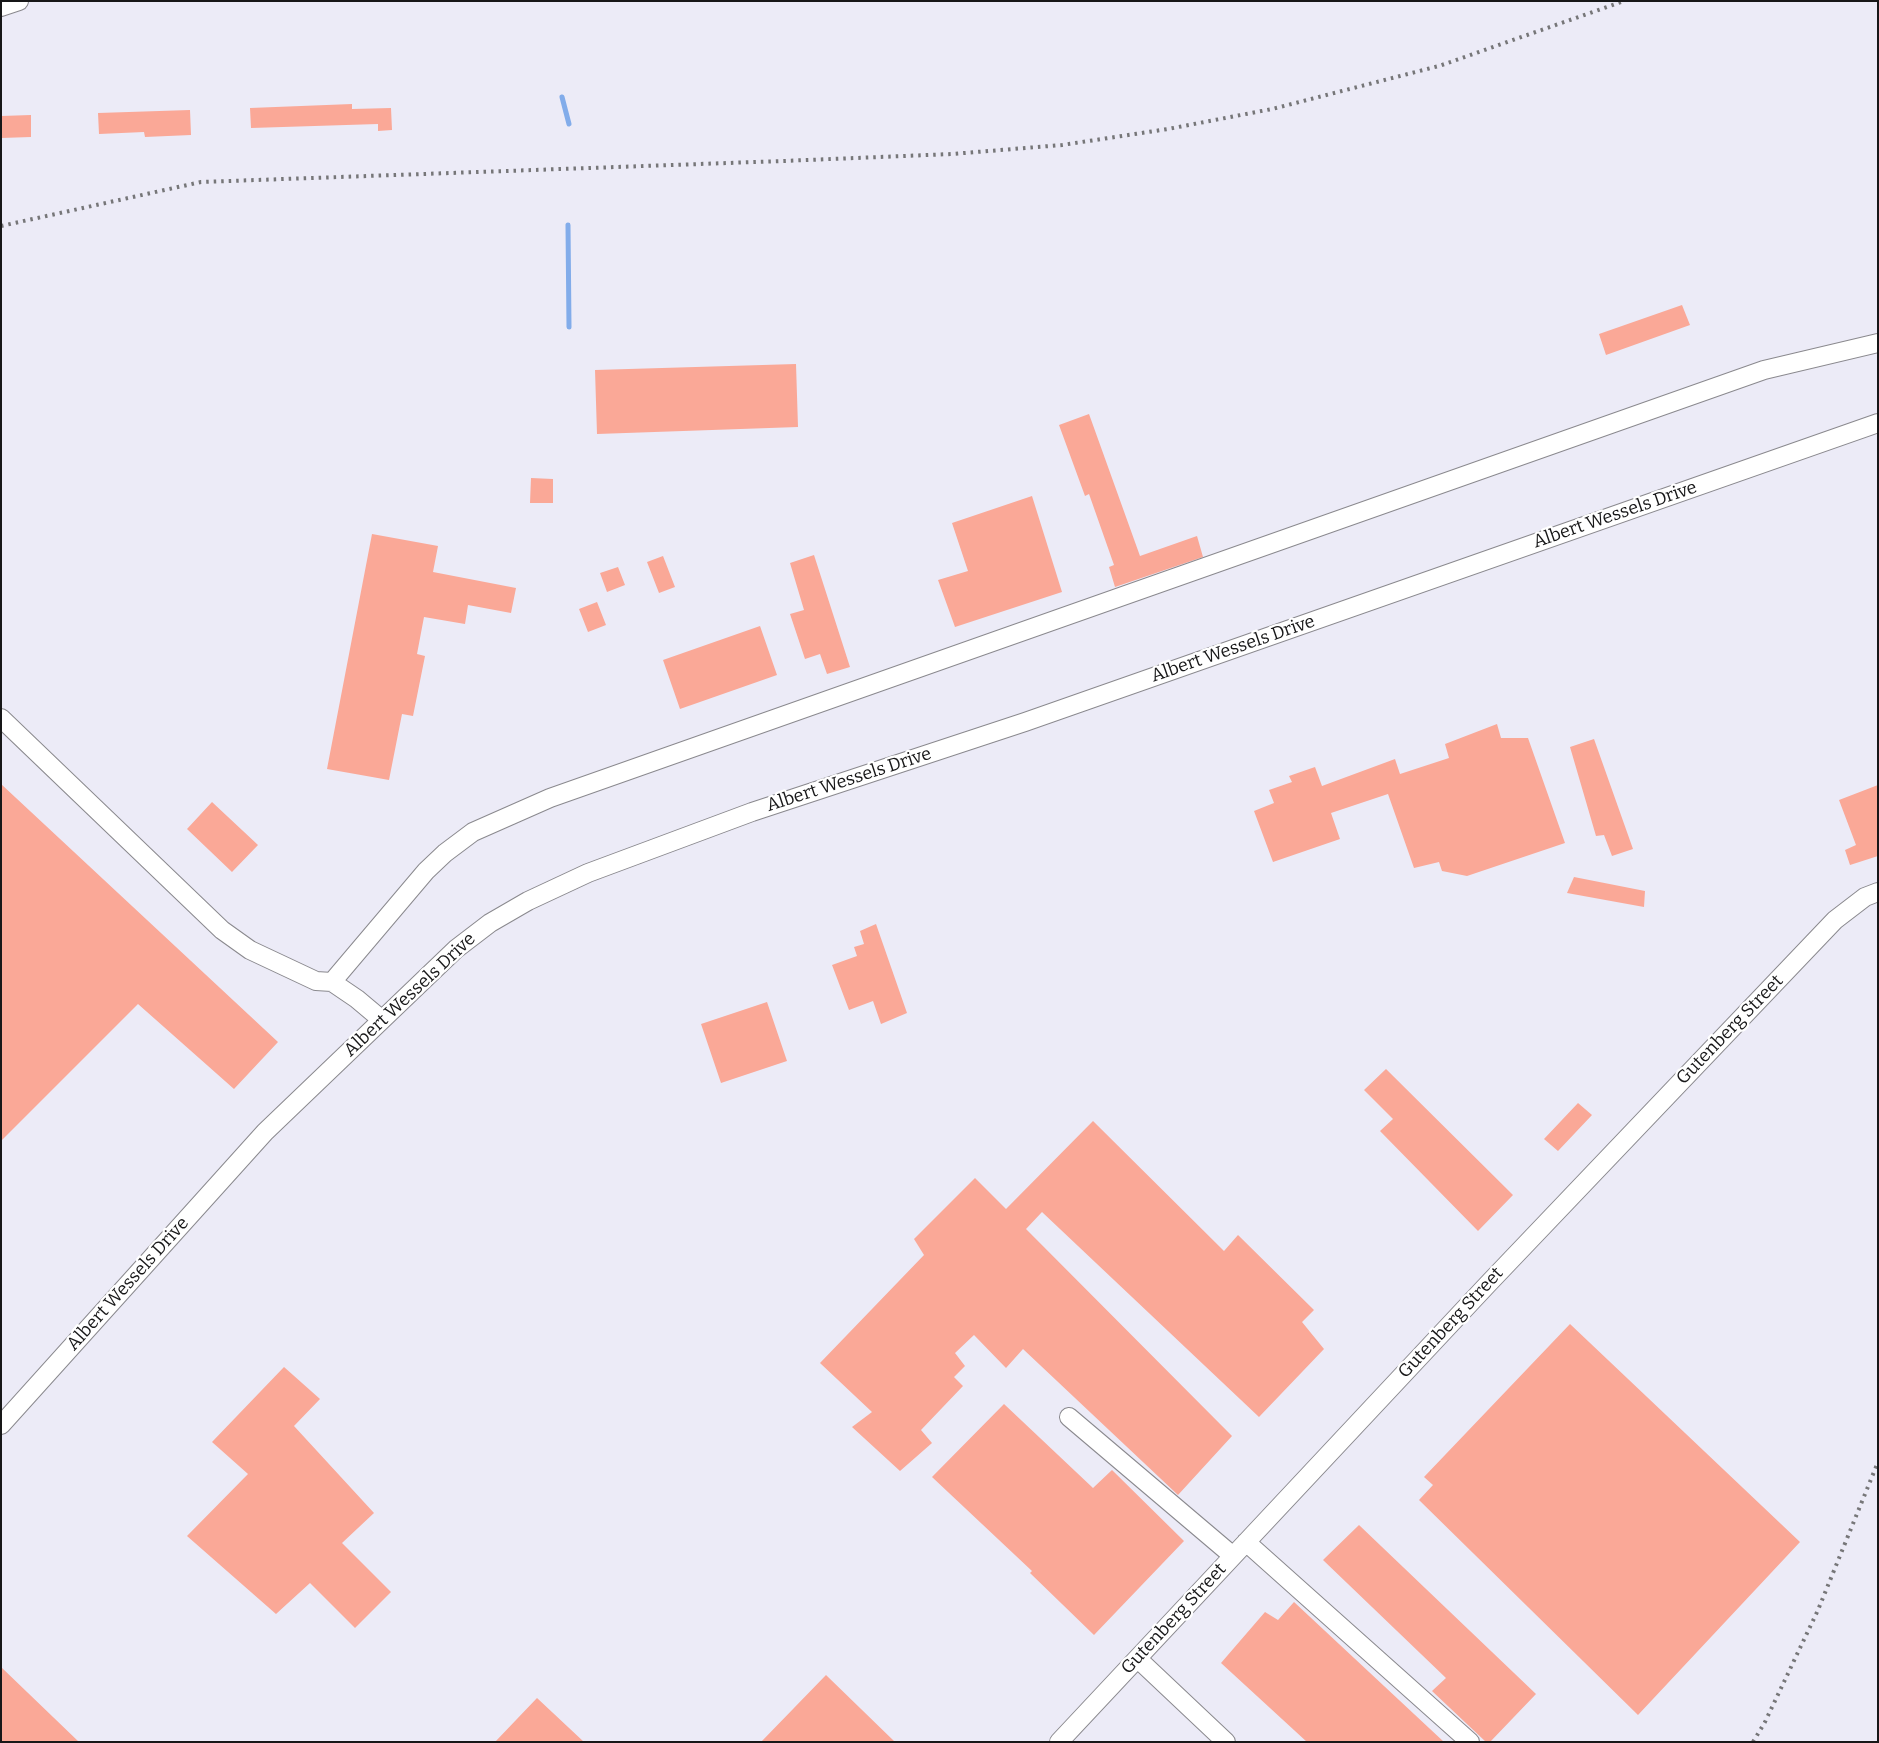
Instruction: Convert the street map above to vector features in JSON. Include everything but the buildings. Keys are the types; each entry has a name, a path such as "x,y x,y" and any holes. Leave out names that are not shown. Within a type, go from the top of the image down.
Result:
{"street":[{"path":"1,7 19,1"},
{"path":"332,982 426,871 445,852 473,832 550,798 1764,370 1878,343"},
{"name":"Albert Wessels Drive","path":"1,1425 265,1132 456,949 490,923 528,901 588,873 752,812 1025,722 1878,422"},
{"path":"1,718 222,930 250,950 316,981 332,982 357,999 382,1020"},
{"name":"Gutenberg Street","path":"1059,1742 1494,1278 1848,910 1878,892"},
{"path":"1069,1417 1233,1556"},
{"path":"1246,1542 1470,1742"},
{"path":"1138,1659 1226,1742"}],"shaded area":[{"path":"1,1 1878,1 1878,1742 1,1742"}],"waterway":[{"path":"562,97 569,124"},
{"path":"568,225 569,327"}],"railway":[{"path":"1,226 201,182 952,154 1062,145 1168,129 1272,109 1439,66 1624,1"},
{"path":"1753,1742 1765,1722 1818,1610 1878,1462"}]}
